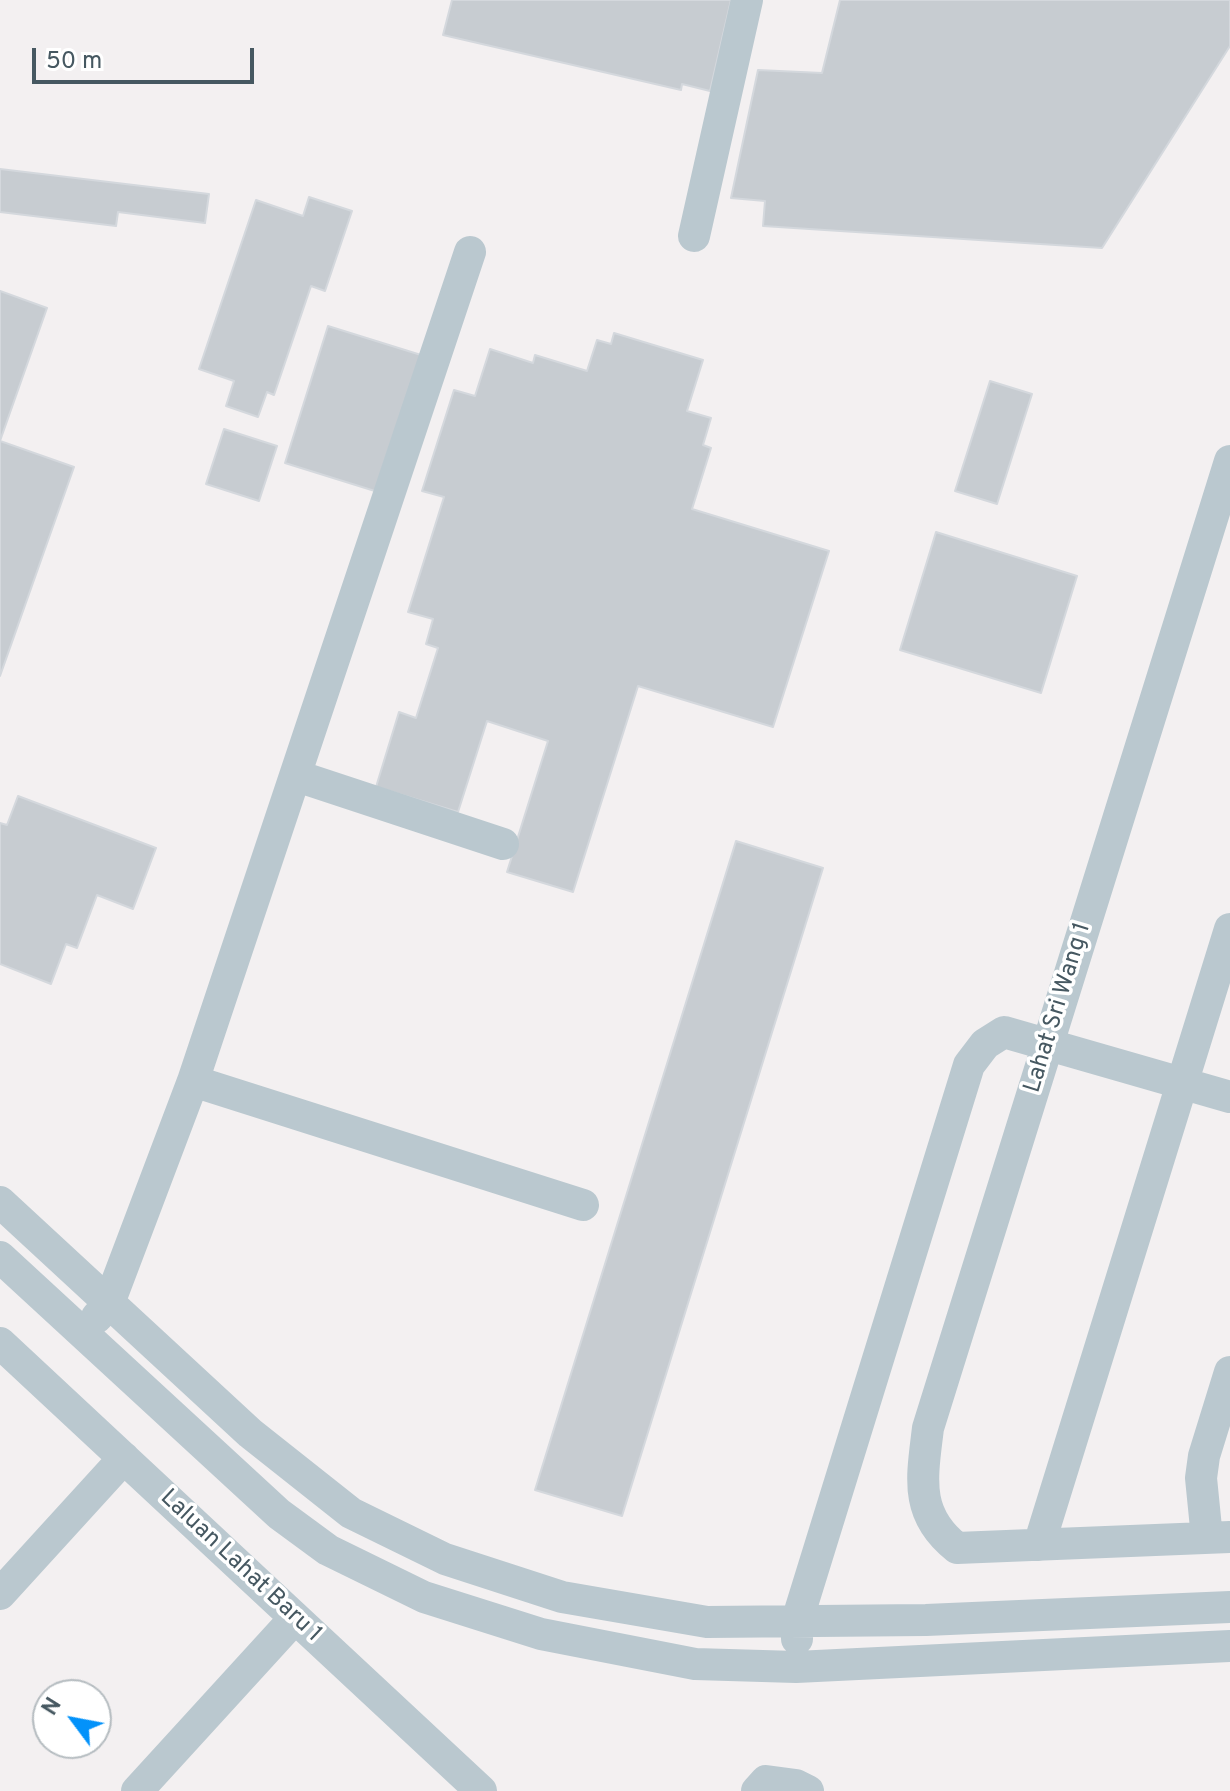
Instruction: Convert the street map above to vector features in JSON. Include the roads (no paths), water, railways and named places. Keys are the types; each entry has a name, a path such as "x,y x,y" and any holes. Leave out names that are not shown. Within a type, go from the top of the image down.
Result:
{"street":[{"path":"694,236 747,0"},
{"path":"82,1335 109,1303 193,1081 470,252"},
{"name":"Lahat Sri Wang 1","path":"1039,1545 957,1548 936,1531 926,1508 923,1468 928,1428 1230,461"},
{"path":"297,776 503,844"},
{"path":"1230,929 1039,1545 1218,1538 1201,1478 1204,1456 1230,1372"},
{"path":"796,1667 797,1621 969,1065 985,1044 1004,1032 1230,1097"},
{"path":"193,1081 583,1205"},
{"path":"0,1202 303,1478 351,1513 445,1559 562,1597 707,1622 926,1620 1230,1607"},
{"path":"0,1257 279,1514 328,1550 424,1597 541,1634 695,1664 796,1667 1230,1646"},
{"name":"Laluan Lahat Baru 1","path":"0,1343 295,1618 463,1785"},
{"path":"0,1594 124,1458"},
{"path":"137,1791 295,1618"},
{"path":"757,1791 766,1781 796,1785 808,1791"}]}
